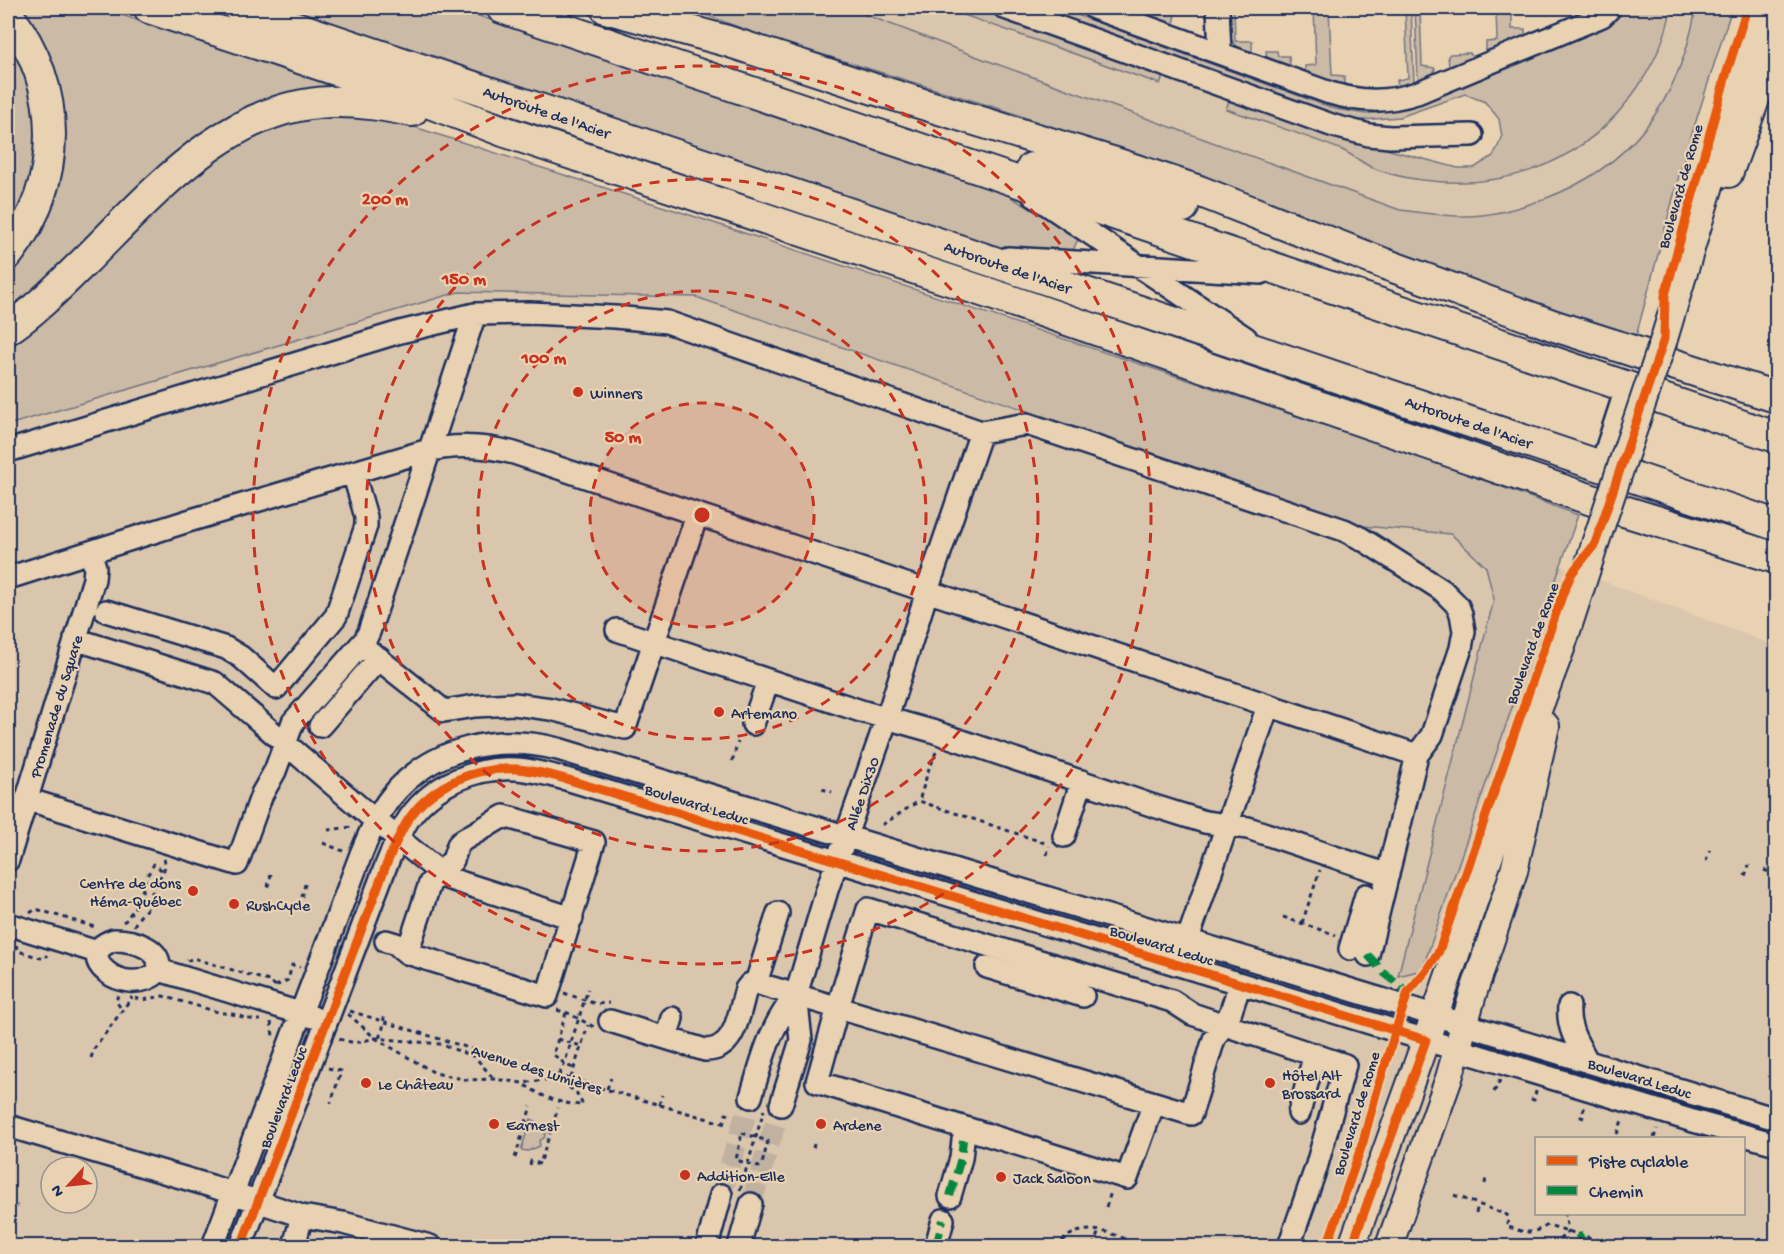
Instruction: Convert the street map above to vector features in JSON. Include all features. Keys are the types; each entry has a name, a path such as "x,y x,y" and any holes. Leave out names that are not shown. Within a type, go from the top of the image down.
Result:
{"highway":[{"path":"149,8 396,90 503,131 990,294 1624,511 1776,558"},
{"name":"Autoroute de l'Acier","path":"240,8 1776,525"},
{"path":"502,8 1776,437"},
{"path":"606,8 727,41 874,89 1047,141 1188,188 1385,264 1555,326 1776,397"},
{"path":"652,8 727,41"},
{"path":"8,15 27,44 43,83 48,103 51,143 46,174 36,206 8,254"},
{"path":"8,329 45,299 181,169 223,136 252,121 301,106 346,102 392,107 503,131"},
{"path":"878,134 1113,186 1385,264"},
{"path":"1624,511 1776,572"}],"main road":[{"name":"Boulevard de Rome","path":"1352,1246 1435,1015 1521,756 1562,646 1664,339 1763,8"},
{"name":"Boulevard de Rome","path":"1664,339 1776,45"},
{"name":"Boulevard de Rome","path":"1389,1246 1457,1050 1514,871 1562,646"}],"street":[{"path":"1005,8 1334,126 1369,135 1472,135"},
{"path":"1094,8 1341,96 1362,101 1389,100 1416,93 1602,16 1610,8"},
{"path":"1218,8 1220,52"},
{"path":"1005,177 1271,355"},
{"path":"978,256 1299,275"},
{"path":"8,451 400,332 475,314 530,313 615,317 667,322 981,432 1027,424 1344,530 1442,590 1458,606 1464,630 1463,641 1432,735 1417,755 1354,947"},
{"path":"26,799 237,864 262,794 275,771 292,722 361,645 369,632 475,314"},
{"path":"1601,466 1627,386"},
{"name":"Allée Dix30","path":"796,995 827,890 887,718 981,432"},
{"path":"8,578 430,450 466,446 506,451 1417,755"},
{"path":"106,611 226,648 241,657 276,688 336,616 366,526 366,517 352,472"},
{"path":"361,645 444,711 475,706 514,704 552,709 625,728 696,515"},
{"name":"Promenade du Square","path":"8,860 95,575 90,552"},
{"path":"617,630 1204,822 1248,828 1374,881"},
{"path":"75,639 216,683 440,873 456,882 572,918"},
{"path":"320,726 379,658"},
{"path":"753,724 768,681"},
{"path":"1162,960 1182,946 1187,939 1268,706"},
{"name":"Boulevard Leduc","path":"213,1246 361,854 376,821 397,790 431,763 452,753 476,746 511,741 558,749 1776,1119"},
{"name":"Boulevard Leduc","path":"241,1246 331,1030 398,838 417,808 444,787 460,778 483,771 514,768 566,779 1457,1050 1776,1144"},
{"path":"1064,836 1082,781"},
{"path":"386,941 396,944 407,953 548,996 594,842 504,816 463,840 458,845 453,860 430,883 407,953"},
{"path":"1354,947 1374,881"},
{"path":"1154,1103 1127,1178 817,1082 868,909 1172,1000 1187,1012 1345,1065 1316,1168 1289,1246"},
{"path":"756,983 778,914"},
{"path":"8,924 97,952"},
{"path":"114,940 139,943 153,953 159,970 144,981 122,980 104,969 98,961 97,952 100,947 114,940"},
{"path":"1036,982 1042,961"},
{"path":"987,967 1083,996"},
{"path":"159,970 301,1014 331,1030"},
{"path":"608,1012 669,1028 705,1050 712,1050 722,1047 732,1035 746,989 750,984 756,983 1191,1114 1214,1039 1233,1009 1240,984"},
{"path":"750,1097 771,1031 796,995"},
{"path":"781,1105 801,1040 796,995"},
{"path":"1569,1006 1568,1016 1572,1033 1588,1062"},
{"path":"1299,1113 1316,1054"},
{"path":"8,1126 302,1216 343,1223 430,1246"},
{"path":"950,1196 961,1158 963,1140"},
{"path":"706,1246 722,1195"},
{"path":"739,1246 751,1204"},
{"path":"294,1246 302,1216"},
{"path":"936,1246 943,1220"}],"path":[{"path":"732,761 738,742"},
{"path":"882,825 919,801 938,747"},
{"path":"822,789 832,792"},
{"path":"919,801 1050,845 1047,855"},
{"path":"328,830 352,827"},
{"path":"323,843 340,851 350,851"},
{"path":"1706,861 1710,850"},
{"path":"132,932 137,918 150,902 153,890 163,872 166,864 163,854"},
{"path":"118,925 126,920 141,896 154,864 163,872"},
{"path":"1302,923 1321,865"},
{"path":"1745,876 1749,865"},
{"path":"1764,870 1776,875"},
{"path":"268,887 271,874"},
{"path":"144,884 153,890"},
{"path":"302,897 305,884"},
{"path":"141,896 150,902"},
{"path":"135,906 142,913"},
{"path":"1283,916 1354,947"},
{"path":"276,986 288,980 292,965 304,968"},
{"path":"522,1083 550,1100 583,1106 576,1092 557,1076 557,1068 562,1070 564,1065 588,989"},
{"path":"120,991 116,1001 122,1010"},
{"path":"91,1058 94,1049 133,996"},
{"path":"573,996 597,1004 608,1012"},
{"path":"570,1078 574,1068 588,1025 567,1013 553,1055 557,1056 564,1065 574,1068"},
{"path":"377,1038 384,1019"},
{"path":"271,1020 273,1041"},
{"path":"331,1030 355,1043 377,1038 440,1044 475,1057 494,1078"},
{"path":"377,1038 435,1073 467,1080 494,1078 522,1083 557,1076"},
{"path":"558,1039 581,1046"},
{"path":"328,1068 341,1071 331,1103"},
{"path":"1494,1092 1502,1074"},
{"path":"607,1089 611,1078"},
{"path":"1531,1099 1534,1100 1536,1091"},
{"path":"659,1105 662,1095"},
{"path":"549,1105 550,1100"},
{"path":"514,1158 531,1106"},
{"path":"1584,1118 1581,1117 1585,1107"},
{"path":"530,1165 531,1161 540,1164 558,1108"},
{"path":"723,1124 726,1114 731,1115"},
{"path":"1617,1134 1623,1118"},
{"path":"1653,1137 1657,1128"},
{"path":"742,1133 768,1141 762,1164 759,1167 736,1160 742,1133"},
{"path":"1485,1184 1486,1177"},
{"path":"1771,1191 1776,1178"},
{"path":"1106,1207 1113,1186"},
{"path":"1454,1195 1507,1215 1509,1219 1506,1226 1526,1233 1532,1233 1548,1225 1617,1246"},
{"path":"1476,1213 1478,1205"},
{"path":"8,1208 18,1206"},
{"path":"1565,1215 1568,1231"},
{"path":"1094,1246 1099,1231"},
{"path":"1054,1246 1072,1234 1099,1231 1119,1235 1134,1244"},
{"path":"1553,1246 1568,1231"},
{"path":"1660,1246 1662,1240"}],"shaded area":[{"path":"16,8 100,8 365,93 290,99 8,316 8,277 27,253 46,218 60,180 64,153 63,115"},
{"path":"276,8 455,8 997,189 1079,237 1070,257 1021,254 966,242"},
{"path":"687,8 848,8 1400,210 1462,216 1498,213 1544,199 1575,185 1603,168 1627,148 1664,100 1678,72 1689,41 1696,8 1732,8 1682,165 1635,340 1007,111 765,37"},
{"path":"848,8 944,8 1160,84 1164,74 1230,98 1226,108 1344,151 1374,168 1421,180 1479,182 1506,178 1542,167 1588,142 1625,107 1653,63 1671,8 1696,8 1688,42 1665,98 1639,138 1618,158 1584,181 1523,207 1482,215 1441,215 1400,210"},
{"path":"944,8 985,8 1146,62 1348,139 1458,168 1474,168 1493,156 1502,138 1499,119 1485,102 1465,94 1400,117 1362,120 1331,116 1032,8 1058,8 1335,109 1366,114 1402,109 1605,28 1616,19 1621,8 1671,8 1663,39 1644,78 1618,113 1596,134 1571,152 1516,175 1486,181 1454,182 1397,176 1379,170 1342,150 1226,109 1230,98 1164,74 1160,84"},
{"path":"1229,8 1234,8 1235,41 1252,41 1252,51 1249,53 1232,41 1229,30"},
{"path":"1314,8 1329,8 1332,75 1344,76 1344,86 1305,72 1305,66 1316,65"},
{"path":"1405,8 1411,8 1414,83 1401,88 1398,87 1397,80 1408,78"},
{"path":"1415,8 1420,8 1422,66 1435,68 1433,75 1418,81"},
{"path":"1496,8 1512,8 1512,29 1525,29 1525,36 1489,52 1486,51 1486,42 1497,41"},
{"path":"1174,10 1173,24 1150,15 1151,11"},
{"path":"8,40 19,59 33,99 37,134 32,176 8,233"},
{"path":"1266,51 1277,51 1278,56 1289,56 1290,67 1267,59"},
{"path":"1470,53 1472,56 1470,60 1449,67 1448,56 1450,54"},
{"path":"339,115 405,124 693,216 1423,458 1578,515 1422,970 1398,976 1494,599 1486,567 1451,534 1363,526 696,297 458,292 8,425 8,344 26,332 207,163 252,134 296,120"},
{"path":"474,159 1776,646 1776,1246 8,1246 8,381"},
{"path":"531,1119 547,1128 544,1138 539,1141 540,1146 528,1151 521,1150"}],"tunnel":[{"path":"721,1195 751,1097"},
{"path":"751,1204 781,1105"}],"marked path":[{"path":"1368,955 1383,972 1408,992"},
{"path":"950,1196 961,1158 963,1140"},
{"path":"936,1246 943,1220"},
{"path":"1578,1234 1586,1246"}],"cycle path":[{"path":"1327,1246 1363,1142 1408,992 1439,951 1563,593 1572,573 1595,544 1664,339 1665,295 1747,8"},
{"path":"241,1246 385,868 402,829 420,806 443,787 471,774 501,769 529,770 566,779 1426,1040 1352,1246"}],"place":[{"name":"Winners","path":"578,392"},
{"name":"Artemano","path":"719,712"},
{"name":"Centre de dons Héma-Québec","path":"193,891"},
{"name":"RushCycle","path":"234,904"},
{"name":"Le Château","path":"366,1083"},
{"name":"Hôtel Alt Brossard","path":"1270,1083"},
{"name":"Earnest","path":"494,1124"},
{"name":"Ardene","path":"821,1124"},
{"name":"Addition-Elle","path":"685,1175"},
{"name":"Jack Saloon","path":"1001,1177"}]}
